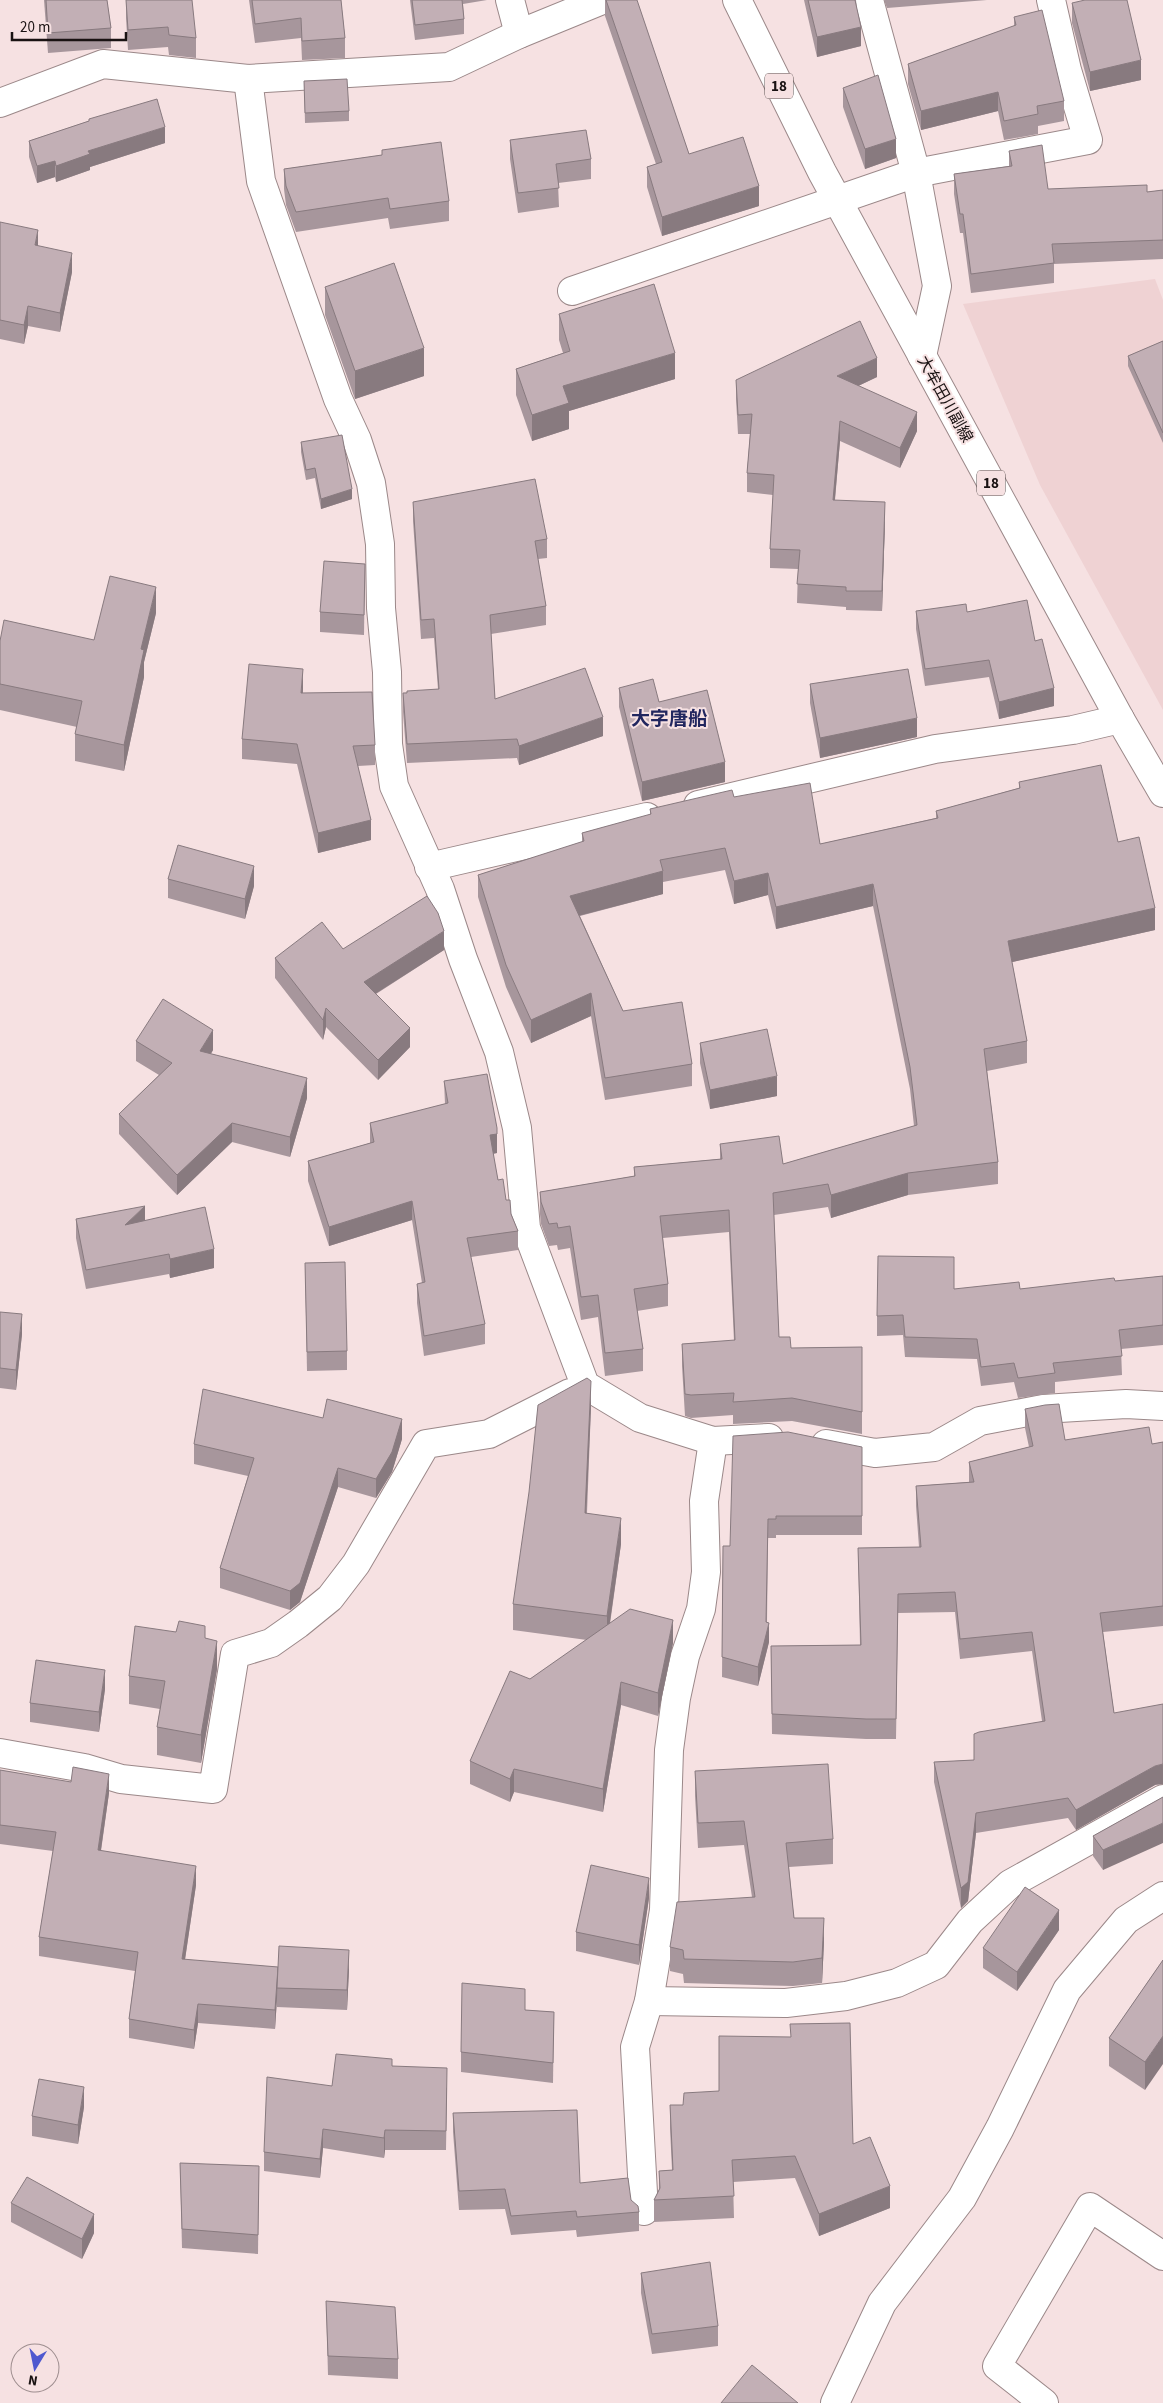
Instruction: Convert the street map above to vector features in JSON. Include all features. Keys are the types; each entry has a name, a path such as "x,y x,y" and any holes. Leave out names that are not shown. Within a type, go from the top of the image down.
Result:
{"street":[{"path":"510,0 520,34"},
{"path":"0,103 103,64 248,79 450,67 520,34 602,0"},
{"name":"大牟田川副線","path":"737,0 837,200 1120,720 1163,793"},
{"path":"869,0 916,173 937,286 922,356"},
{"path":"572,291 916,173 1088,140 1067,70 1051,0"},
{"path":"248,79 261,181 338,399 357,440 371,483 380,544 381,608 387,672 388,744 394,786 440,889 463,959 500,1052 517,1128 526,1228 585,1385 640,1418 713,1441 789,1436 875,1453 934,1447 980,1421 1044,1409 1126,1404 1163,1406"},
{"path":"429,867 935,749 1072,730 1120,720"},
{"path":"0,1753 84,1768 121,1779 213,1788 235,1654 271,1642 298,1624 330,1598 356,1564 426,1444 489,1434 585,1385"},
{"path":"644,2211 636,2047 649,2001 664,1910 669,1750 684,1656 702,1609 706,1572 704,1501 713,1441"},
{"path":"649,2001 786,2003 846,1996 897,1983 936,1965 970,1921 1010,1884 1163,1800"},
{"path":"834,2403 882,2303 962,2198 1000,2128 1067,1990 1126,1920 1163,1896"},
{"path":"1044,2403 997,2366 1090,2208 1163,2256"}],"shaded area":[{"path":"1155,279 1163,300 1163,710 1040,485 963,304"}],"building":[{"path":"46,0 107,0 111,28 48,33"},
{"path":"126,0 192,0 196,38 169,35 168,27 128,30"},
{"path":"252,0 341,0 345,38 302,41 301,18 255,24"},
{"path":"412,0 462,0 464,19 415,25"},
{"path":"606,0 637,0 689,154 743,137 759,186 662,217 647,167 662,162"},
{"path":"808,0 855,0 861,27 817,37"},
{"path":"1085,0 1127,0 1141,60 1090,72 1072,3"},
{"path":"1042,10 1064,101 1037,106 1038,114 1004,121 998,92 921,111 908,64 1016,25 1014,17"},
{"path":"878,75 896,139 865,149 843,88"},
{"path":"347,79 349,111 305,113 304,81"},
{"path":"157,99 165,127 88,151 90,154 56,166 55,161 37,166 29,141 89,121 89,119"},
{"path":"586,130 591,159 556,164 559,188 518,193 510,140"},
{"path":"441,142 449,201 390,209 388,198 296,212 286,186 284,169 382,155 382,150"},
{"path":"1042,145 1048,189 1147,185 1147,192 1163,190 1163,240 1052,244 1054,263 971,274 963,214 960,214 954,174 1012,166 1009,151"},
{"path":"0,222 38,230 35,245 72,253 60,313 28,306 24,325 0,320"},
{"path":"394,263 424,348 355,371 325,287"},
{"path":"654,284 675,353 563,386 569,403 532,415 516,369 570,351 559,314"},
{"path":"860,321 877,358 837,376 917,412 900,448 840,421 833,500 885,502 882,591 846,591 846,587 797,584 800,550 770,549 774,475 747,473 752,414 738,415 736,380"},
{"path":"1163,341 1163,433 1128,356"},
{"path":"342,435 352,489 321,499 315,468 306,470 301,442"},
{"path":"535,479 547,539 535,541 546,606 490,615 495,699 585,668 603,717 519,746 517,739 407,744 403,693 407,693 407,691 439,689 434,619 421,620 413,502"},
{"path":"324,561 365,564 364,615 320,612"},
{"path":"110,576 156,587 141,649 144,650 124,745 75,734 82,701 0,684 0,641 4,620 94,640"},
{"path":"1027,600 1035,641 1042,639 1054,688 999,702 989,660 925,669 916,611 966,604 967,612"},
{"path":"249,664 303,669 301,693 372,692 375,745 353,746 371,820 318,833 297,744 242,739"},
{"path":"908,669 917,718 820,738 810,684"},
{"path":"653,679 659,702 707,690 725,762 642,782 619,688"},
{"path":"1101,765 1118,842 1139,837 1155,908 1008,941 1027,1041 984,1049 998,1162 908,1173 831,1195 828,1184 773,1193 779,1337 790,1337 791,1348 862,1347 862,1412 792,1398 733,1402 734,1393 685,1394 682,1344 735,1340 729,1210 660,1216 668,1284 634,1289 643,1349 605,1353 598,1295 581,1297 570,1226 558,1228 557,1223 549,1224 541,1202 540,1192 635,1176 634,1167 722,1159 720,1144 779,1136 783,1164 917,1125 910,1067 873,884 776,907 768,873 734,881 725,848 660,860 663,871 570,896 623,1011 682,1002 692,1064 605,1078 591,993 531,1020 506,965 478,875 584,841 582,833 651,814 650,809 732,790 734,797 810,783 820,844 938,818 936,811 1020,788 1019,782"},
{"path":"178,845 254,866 245,899 168,879"},
{"path":"427,896 438,913 444,931 364,982 410,1028 378,1060 326,1008 323,1020 275,958 322,922 343,949"},
{"path":"163,999 213,1030 200,1051 307,1078 290,1137 232,1123 177,1175 119,1114 172,1063 136,1041"},
{"path":"767,1029 777,1076 710,1090 700,1043"},
{"path":"487,1074 497,1128 497,1134 490,1135 498,1180 503,1179 506,1200 510,1200 511,1214 518,1231 467,1238 485,1324 424,1336 417,1284 425,1282 412,1201 329,1227 308,1161 374,1142 370,1123 448,1103 444,1081"},
{"path":"145,1206 125,1225 205,1207 214,1249 170,1259 169,1254 86,1270 76,1219"},
{"path":"878,1256 954,1257 954,1289 1019,1282 1020,1289 1114,1278 1115,1281 1163,1276 1163,1325 1119,1330 1122,1356 1053,1363 1055,1373 1018,1378 1014,1363 981,1367 977,1339 905,1337 903,1315 877,1316"},
{"path":"345,1262 347,1351 307,1352 305,1263"},
{"path":"0,1312 22,1314 16,1370 0,1368"},
{"path":"587,1378 591,1381 585,1513 621,1518 607,1616 513,1604 529,1492 538,1405"},
{"path":"203,1389 323,1418 327,1399 402,1419 392,1452 376,1479 338,1468 300,1583 290,1591 220,1568 254,1458 194,1444"},
{"path":"1059,1404 1065,1440 1149,1427 1152,1444 1163,1442 1163,1606 1100,1613 1114,1713 1163,1704 1163,1764 1155,1766 1076,1810 1068,1798 976,1813 968,1882 961,1888 934,1762 974,1760 974,1734 979,1732 1045,1721 1032,1632 960,1639 955,1592 898,1594 896,1719 772,1714 771,1646 861,1645 858,1548 921,1547 916,1486 974,1482 969,1462 1033,1446 1025,1409"},
{"path":"788,1432 862,1447 862,1516 776,1516 776,1519 768,1519 766,1622 769,1623 758,1667 722,1657 723,1546 730,1546 733,1436"},
{"path":"630,1609 673,1620 658,1693 621,1682 603,1789 514,1769 510,1779 470,1761 510,1671 530,1679"},
{"path":"179,1621 205,1626 205,1638 217,1641 201,1735 157,1727 165,1681 129,1676 135,1626 176,1632"},
{"path":"36,1660 105,1670 99,1712 30,1703"},
{"path":"828,1764 833,1839 786,1843 794,1918 824,1918 822,1958 793,1962 684,1959 683,1950 670,1947 677,1902 755,1897 744,1821 698,1823 695,1771"},
{"path":"73,1767 109,1774 98,1850 196,1866 182,1959 278,1967 275,2010 198,2004 194,2030 129,2019 138,1952 39,1937 56,1832 0,1825 0,1770 71,1782"},
{"path":"1163,1797 1163,1823 1103,1850 1093,1836"},
{"path":"591,1865 649,1878 639,1945 576,1932"},
{"path":"1025,1887 1059,1910 1017,1972 983,1948"},
{"path":"279,1946 349,1950 347,1990 277,1988"},
{"path":"1163,1960 1163,2036 1145,2062 1109,2038"},
{"path":"462,1983 525,1989 525,2010 554,2012 553,2063 461,2052"},
{"path":"850,2023 853,2144 870,2137 890,2186 819,2214 795,2156 732,2160 734,2196 654,2200 660,2188 659,2171 673,2170 670,2105 683,2105 684,2093 719,2091 719,2036 791,2037 790,2024"},
{"path":"336,2054 392,2059 392,2066 447,2068 446,2131 385,2130 384,2138 323,2129 320,2159 264,2152 267,2077 332,2086"},
{"path":"39,2079 84,2087 78,2125 32,2116"},
{"path":"577,2110 580,2183 628,2178 631,2200 638,2206 639,2212 577,2217 576,2211 511,2216 505,2189 459,2191 453,2113"},
{"path":"180,2163 259,2166 258,2235 182,2229"},
{"path":"27,2177 94,2214 82,2239 11,2203"},
{"path":"710,2262 718,2326 652,2334 641,2273"},
{"path":"326,2301 395,2307 398,2359 328,2356"},
{"path":"752,2365 798,2403 721,2403"}],"district":[{"name":"大字唐船","path":"669,719"}]}
